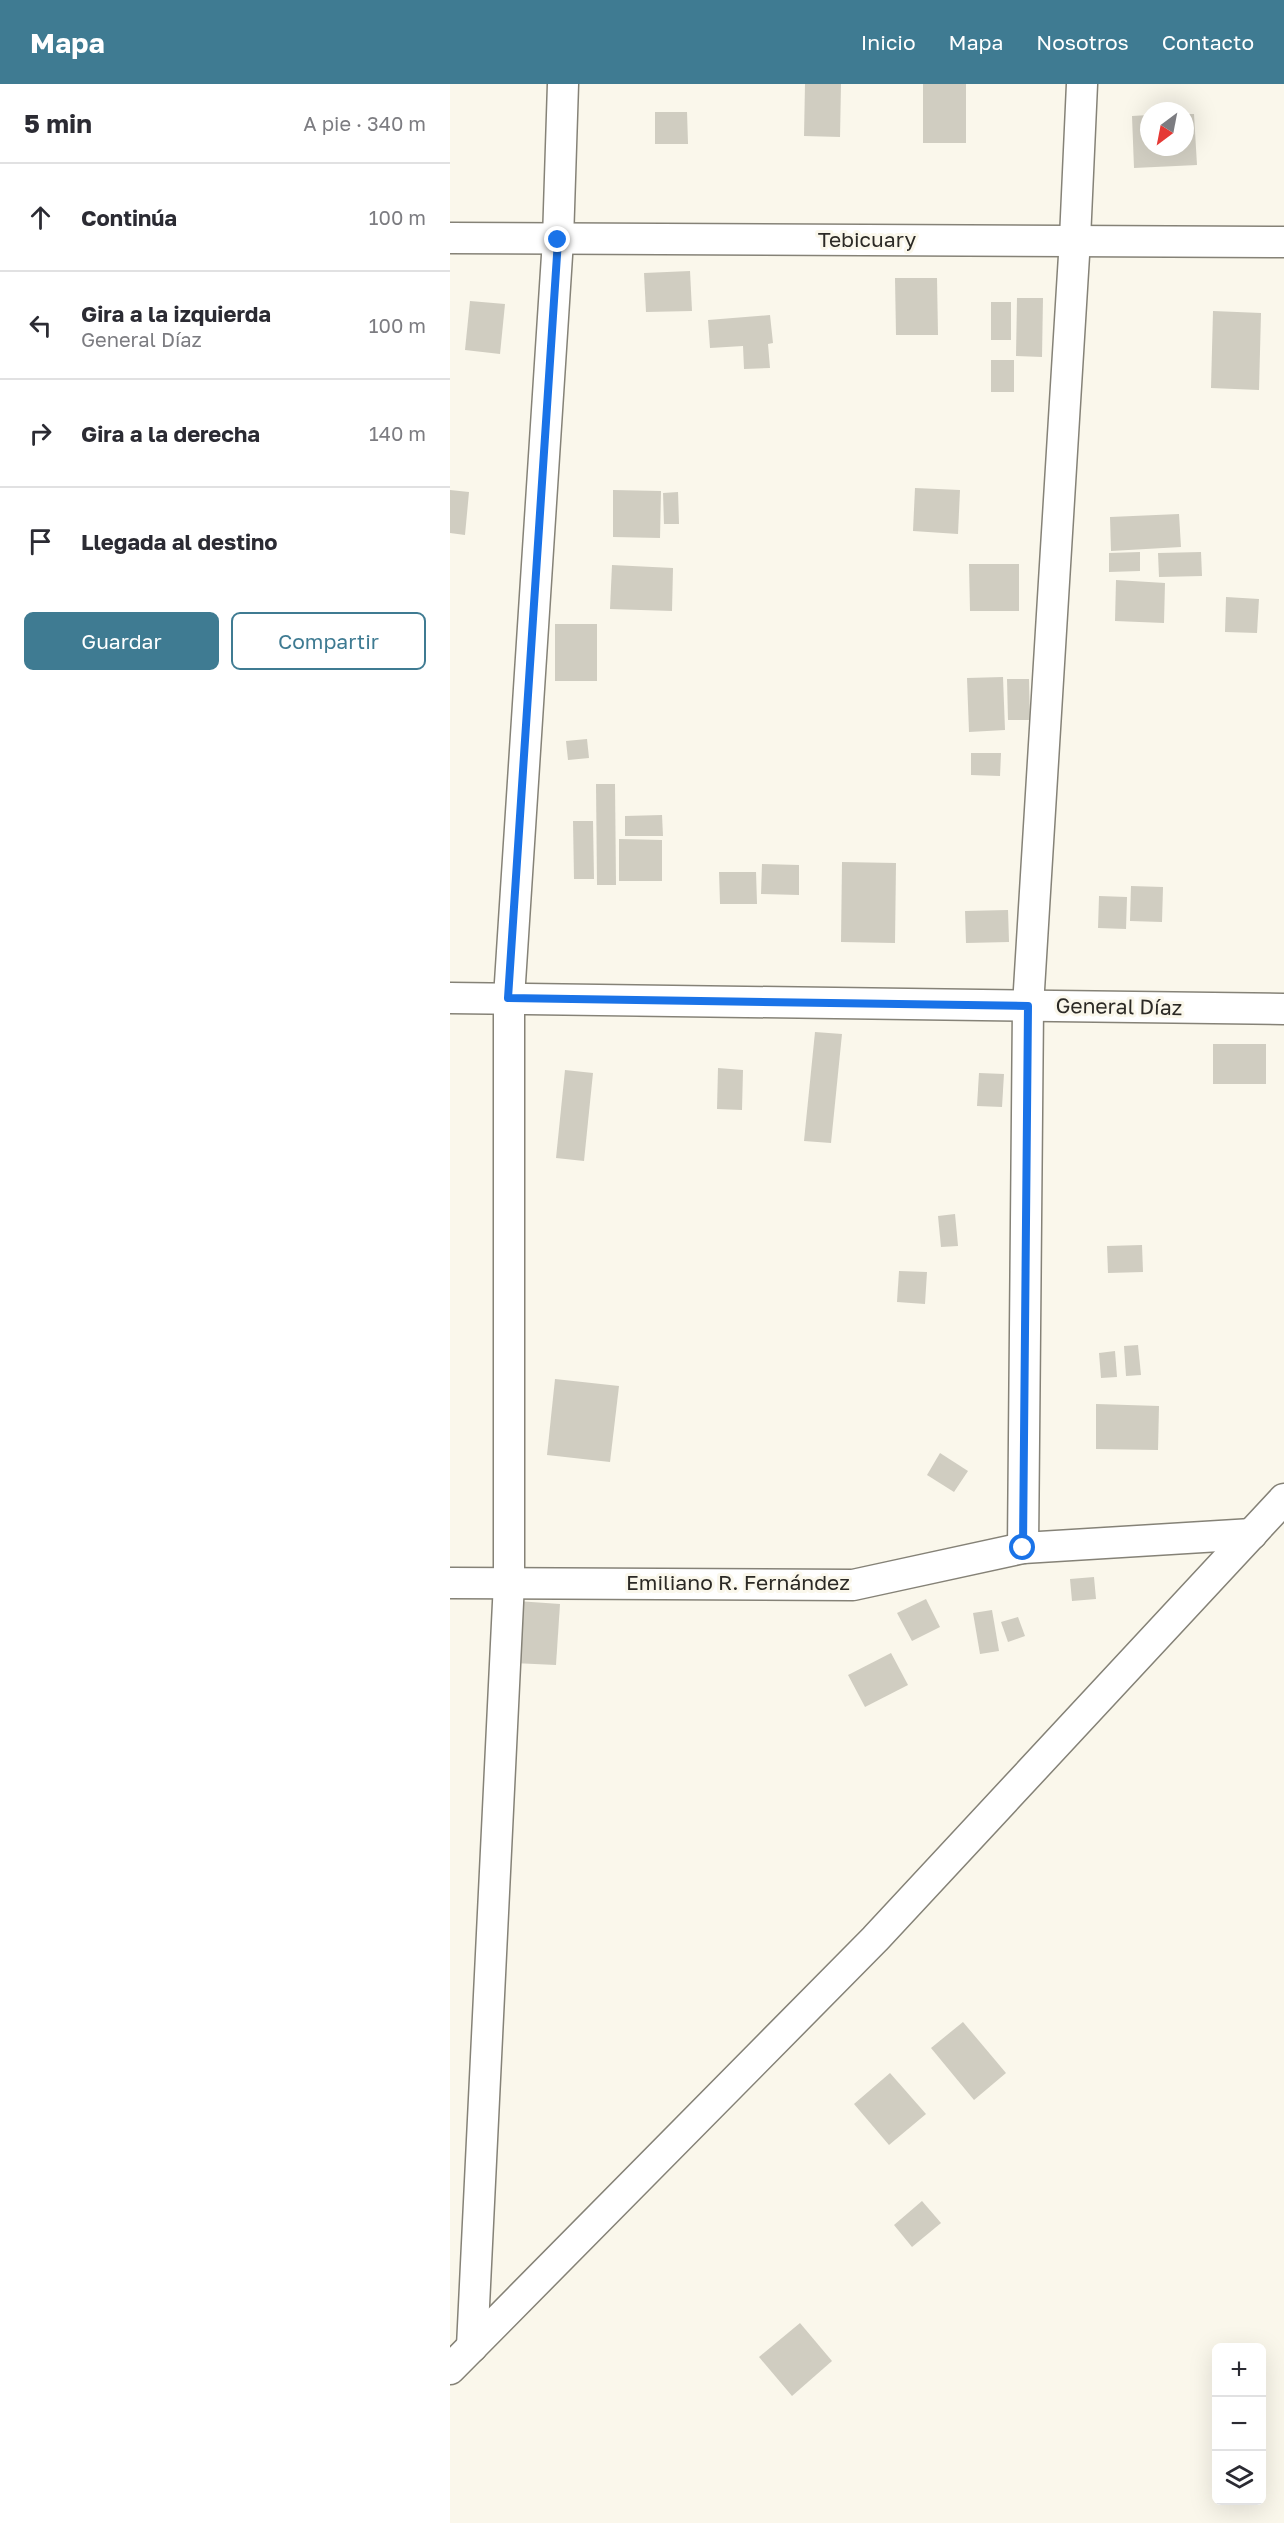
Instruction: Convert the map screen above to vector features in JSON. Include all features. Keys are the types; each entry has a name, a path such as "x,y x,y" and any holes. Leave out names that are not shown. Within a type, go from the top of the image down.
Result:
{"street":[{"path":"472,2347 509,1582 508,998 558,240 563,84"},
{"path":"1023,1548 1028,1006 1075,239 1082,84"},
{"name":"Tebicuary","path":"450,238 558,240 1075,239 1284,242"},
{"name":"General Díaz","path":"450,998 1284,1009"},
{"path":"450,2369 875,1939 1284,1500"},
{"name":"Emiliano R. Fernández","path":"450,1583 853,1584 1023,1548 1252,1534"}],"building":[{"path":"805,84 841,84 840,137 804,136"},
{"path":"923,84 966,84 966,143 923,143"},
{"path":"655,112 687,112 688,144 655,144"},
{"path":"1194,114 1197,165 1134,168 1132,116 1140,116 1140,156 1194,156"},
{"path":"690,271 692,311 646,312 644,273"},
{"path":"895,278 937,278 938,335 896,335"},
{"path":"1017,298 1043,298 1042,357 1016,356"},
{"path":"470,301 505,304 500,354 465,350"},
{"path":"991,302 1011,302 1011,340 991,340"},
{"path":"1213,311 1261,313 1259,390 1211,388"},
{"path":"770,315 773,343 768,344 770,368 744,369 743,346 710,348 708,320"},
{"path":"991,360 1014,360 1014,392 991,392"},
{"path":"915,488 960,490 958,534 913,531"},
{"path":"450,490 469,492 465,535 450,533"},
{"path":"613,490 661,491 660,538 613,537"},
{"path":"678,492 679,524 664,524 663,493"},
{"path":"1179,514 1181,547 1111,551 1110,517"},
{"path":"1140,552 1140,571 1109,572 1109,553"},
{"path":"1201,552 1202,576 1159,577 1158,553"},
{"path":"969,564 1019,564 1019,611 970,611"},
{"path":"612,565 673,568 672,611 610,609"},
{"path":"1116,580 1165,583 1164,623 1115,621"},
{"path":"1226,597 1259,599 1257,633 1225,632"},
{"path":"555,624 597,624 597,681 555,681"},
{"path":"1003,677 1005,730 969,732 967,678"},
{"path":"1007,679 1029,679 1030,720 1008,720"},
{"path":"587,739 589,758 568,760 566,741"},
{"path":"971,753 1001,753 1000,776 971,775"},
{"path":"596,784 615,784 616,885 597,885"},
{"path":"662,815 663,836 625,836 625,816"},
{"path":"573,821 593,821 594,879 574,879"},
{"path":"619,839 662,840 662,881 619,881"},
{"path":"842,862 896,863 895,943 841,942"},
{"path":"762,864 799,865 799,895 761,894"},
{"path":"719,872 756,872 757,904 720,904"},
{"path":"1131,886 1163,887 1162,922 1130,921"},
{"path":"1099,896 1127,897 1126,929 1098,928"},
{"path":"1008,910 1009,942 966,943 965,911"},
{"path":"815,1032 842,1034 831,1143 804,1141"},
{"path":"1213,1044 1266,1044 1266,1084 1213,1084"},
{"path":"718,1068 743,1070 742,1110 717,1109"},
{"path":"565,1070 593,1073 584,1161 556,1158"},
{"path":"979,1073 1004,1074 1002,1107 977,1106"},
{"path":"955,1214 958,1246 941,1247 938,1216"},
{"path":"1142,1245 1143,1272 1108,1273 1107,1246"},
{"path":"899,1271 927,1272 925,1304 897,1302"},
{"path":"1138,1345 1141,1375 1126,1376 1124,1346"},
{"path":"1115,1351 1117,1377 1101,1378 1099,1353"},
{"path":"555,1379 619,1386 610,1462 547,1455"},
{"path":"1096,1404 1159,1406 1158,1450 1096,1449"},
{"path":"940,1453 968,1471 954,1492 927,1475"},
{"path":"1094,1577 1096,1599 1072,1601 1070,1579"},
{"path":"926,1599 940,1627 912,1641 897,1613"},
{"path":"517,1601 560,1604 556,1665 513,1663"},
{"path":"992,1610 999,1651 980,1654 973,1613"},
{"path":"1018,1617 1025,1636 1008,1642 1001,1622"},
{"path":"891,1653 908,1685 865,1707 848,1675"},
{"path":"963,2022 1006,2073 974,2100 931,2048"},
{"path":"890,2073 926,2114 889,2145 854,2104"},
{"path":"922,2201 941,2223 912,2247 894,2225"},
{"path":"800,2323 832,2361 792,2396 759,2357"}],"route":[{"path":"558,240 508,998 1028,1006 1023,1548"}]}
